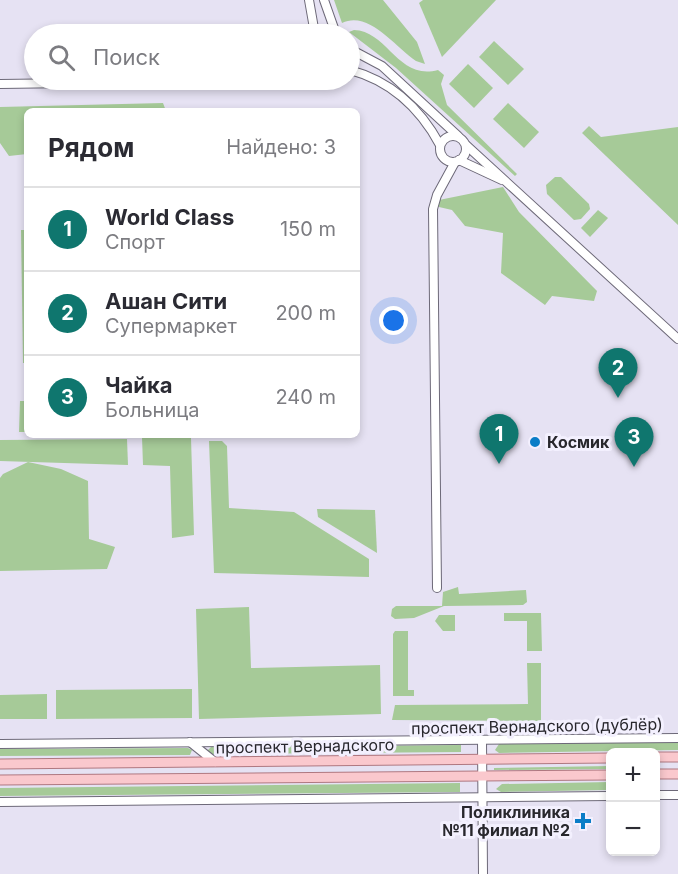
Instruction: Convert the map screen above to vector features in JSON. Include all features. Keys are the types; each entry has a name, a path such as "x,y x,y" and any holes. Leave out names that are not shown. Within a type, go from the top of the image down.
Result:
{"main road":[{"path":"660,757 678,757"},
{"name":"проспект Вернадского","path":"0,764 606,758"},
{"path":"660,774 678,774"},
{"name":"проспект Вернадского","path":"0,780 606,775"}],"street":[{"path":"309,0 312,22"},
{"path":"324,0 331,24"},
{"path":"312,22 317,14 328,17"},
{"path":"360,54 382,66 678,339"},
{"path":"360,73 375,78 404,98 429,124 443,158 457,161 512,184"},
{"path":"0,84 24,84"},
{"path":"440,146 445,138 458,136"},
{"path":"437,588 433,209 437,195 457,161 466,152 466,145"},
{"name":"проспект Вернадского (дублёр)","path":"0,744 678,738"},
{"path":"482,740 483,874"},
{"path":"190,742 214,762"},
{"path":"660,795 678,795"},
{"path":"0,802 606,796"}],"green space":[{"path":"334,0 383,0 417,42 425,64 416,61 381,32 362,21 352,20 342,23"},
{"path":"423,0 496,0 442,57 419,3"},
{"path":"360,31 376,38 413,69 438,70 444,75 441,84 447,105 517,174 515,176 396,68 360,40"},
{"path":"494,41 524,69 508,85 479,57"},
{"path":"468,64 493,88 474,108 449,84"},
{"path":"163,103 165,108 24,108 24,154 9,156 0,143 0,107"},
{"path":"508,103 539,132 524,148 493,119"},
{"path":"589,126 601,137 678,127 678,225 582,133"},
{"path":"555,177 561,177 589,204 590,209 581,219 574,220 547,194 546,185"},
{"path":"503,187 519,212 597,291 594,301 552,296 545,305 501,273 503,233 465,226 452,210 439,207 439,200"},
{"path":"598,210 608,218 590,237 581,228"},
{"path":"21,230 24,230 23,363"},
{"path":"20,401 24,401 24,432 19,432"},
{"path":"142,438 191,438 194,535 172,538 170,466 143,465"},
{"path":"127,439 128,465 0,461 0,440"},
{"path":"209,441 222,441 227,446 229,508 294,512 369,559 369,577 214,573"},
{"path":"28,462 61,469 88,481 89,539 115,547 107,569 0,571 0,478 3,474"},
{"path":"317,509 375,510 377,553 318,517"},
{"path":"458,587 459,594 526,590 527,602 523,605 444,606 414,618 395,619 391,616 392,609 396,606 442,606 443,592"},
{"path":"249,607 251,668 380,665 381,714 199,719 196,609"},
{"path":"504,613 541,613 542,651 527,651 527,621 504,621"},
{"path":"439,615 455,615 455,631 443,631 435,621"},
{"path":"395,631 408,631 408,690 414,690 414,696 393,696 393,634"},
{"path":"527,663 541,663 541,721 392,720 395,705 528,704"},
{"path":"192,689 192,718 56,719 56,690"},
{"path":"47,694 47,719 0,719 0,695"},
{"path":"678,742 678,750 606,748 606,751 499,753 495,750 499,744"},
{"path":"461,745 461,752 212,754 207,751 211,747"},
{"path":"188,748 192,750 190,755 0,756 0,749"},
{"path":"606,766 606,769 494,770 494,768"},
{"path":"606,782 606,790 501,792 496,789 502,784"},
{"path":"460,783 460,792 0,796 0,788"}],"place":[{"name":"Ашан Сити","path":"618,398"},
{"name":"Космик","path":"535,442"},
{"name":"World Class","path":"499,464"},
{"name":"Чайка","path":"634,467"},
{"name":"Поликлиника №11 филиал №2","path":"583,821"}]}
